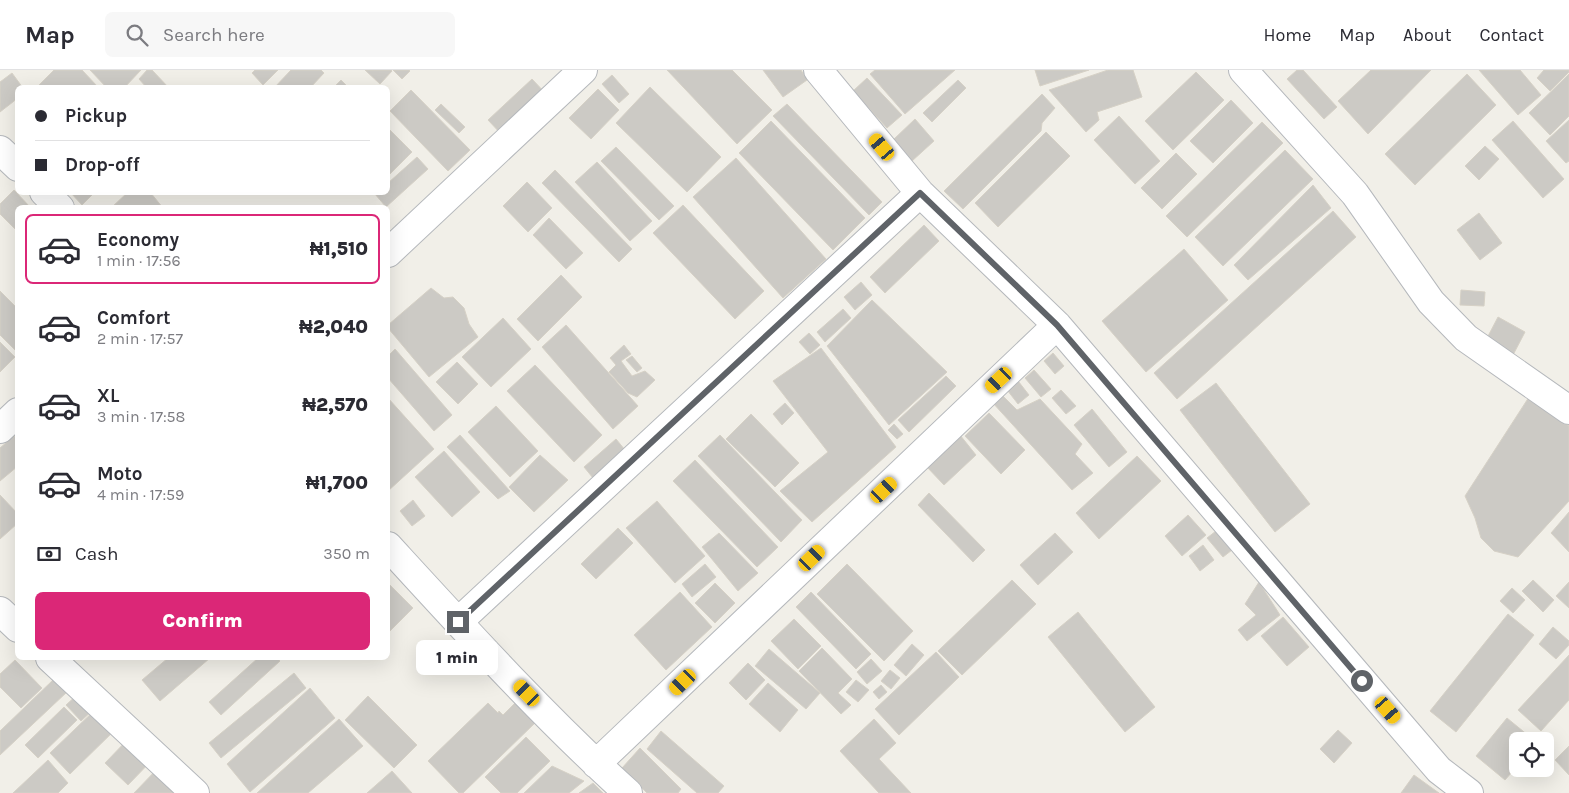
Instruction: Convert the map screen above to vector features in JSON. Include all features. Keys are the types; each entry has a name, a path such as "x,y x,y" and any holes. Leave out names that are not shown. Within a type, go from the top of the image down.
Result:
{"street":[{"path":"390,252 583,70"},
{"path":"818,70 920,193 1057,325 1439,770 1469,793"},
{"path":"1243,70 1355,194 1431,302 1466,338 1569,410"},
{"path":"0,150 15,164"},
{"path":"458,622 920,193"},
{"path":"47,195 57,205"},
{"path":"596,764 1057,325"},
{"path":"0,429 15,415"},
{"path":"390,548 458,622 596,764 628,793"},
{"path":"0,612 15,625"},
{"path":"52,660 195,793"}],"building":[{"path":"54,70 82,70 96,85 39,85"},
{"path":"90,70 141,70 127,85 104,85"},
{"path":"147,70 152,70 166,85 144,85 139,79"},
{"path":"255,70 278,70 263,85 252,73"},
{"path":"291,70 321,70 324,73 313,85 277,85"},
{"path":"365,70 391,70 392,71 380,84"},
{"path":"393,70 409,70 410,71 402,79"},
{"path":"667,70 732,70 772,110 737,144"},
{"path":"763,70 801,70 807,80 783,97"},
{"path":"875,70 955,70 905,114 870,74"},
{"path":"1035,70 1089,70 1040,86"},
{"path":"1108,70 1133,70 1142,97 1097,112 1099,120 1086,132 1049,90"},
{"path":"1297,70 1303,70 1337,107 1324,119 1287,79"},
{"path":"1371,70 1431,70 1368,134 1338,101"},
{"path":"1479,70 1520,70 1541,95 1518,115"},
{"path":"1544,70 1569,70 1569,72 1550,91 1537,78"},
{"path":"1196,72 1224,100 1173,150 1145,121"},
{"path":"12,73 21,85 15,85 15,100 0,112 0,82"},
{"path":"1467,74 1496,105 1415,185 1385,154"},
{"path":"1569,74 1569,116 1550,135 1529,113"},
{"path":"612,75 629,94 619,103 602,84"},
{"path":"867,78 902,115 887,128 853,91"},
{"path":"532,79 547,95 503,136 488,120"},
{"path":"341,80 346,85 336,85"},
{"path":"958,80 966,88 932,122 923,113"},
{"path":"650,87 721,157 687,192 616,123"},
{"path":"598,89 619,110 591,139 569,118"},
{"path":"411,90 470,150 448,171 390,111"},
{"path":"1042,94 1055,108 1042,123 1041,131 963,209 944,191"},
{"path":"1231,100 1253,123 1213,163 1190,141"},
{"path":"441,104 465,127 459,133 435,110"},
{"path":"787,104 882,202 869,215 773,116"},
{"path":"1119,116 1160,161 1135,184 1094,140"},
{"path":"915,119 934,141 912,161 893,140"},
{"path":"1569,120 1569,161 1566,163 1546,141"},
{"path":"771,121 865,218 833,250 739,153"},
{"path":"1513,121 1564,179 1543,198 1492,140"},
{"path":"1262,122 1283,143 1187,237 1166,216"},
{"path":"390,130 412,152 390,174"},
{"path":"1046,132 1070,156 998,227 975,203"},
{"path":"1485,146 1499,159 1479,180 1465,166"},
{"path":"616,147 674,206 659,220 601,161"},
{"path":"1285,150 1313,179 1223,266 1195,237"},
{"path":"1176,153 1197,174 1162,209 1141,188"},
{"path":"417,157 428,169 388,205 384,205 376,195 390,195 390,181"},
{"path":"736,158 826,259 783,298 693,197"},
{"path":"597,162 652,221 630,241 575,182"},
{"path":"555,170 632,249 619,262 542,183"},
{"path":"527,182 552,208 528,232 503,206"},
{"path":"1313,185 1331,208 1248,280 1234,265"},
{"path":"14,190 15,195 19,195 28,205 15,205 15,229 0,214 0,204"},
{"path":"73,195 92,195 82,205"},
{"path":"125,195 152,195 161,205 114,205"},
{"path":"683,205 764,291 735,319 653,233"},
{"path":"1333,211 1356,237 1177,399 1154,373"},
{"path":"1479,213 1502,243 1480,260 1457,230"},
{"path":"549,218 583,253 566,269 533,235"},
{"path":"924,225 939,241 885,293 870,277"},
{"path":"1184,249 1228,300 1146,372 1102,321"},
{"path":"561,275 582,297 538,341 517,319"},
{"path":"861,282 872,295 855,310 844,297"},
{"path":"431,288 444,298 453,297 464,308 469,324 478,337 429,377 390,330 390,323"},
{"path":"1461,290 1485,292 1484,306 1460,305"},
{"path":"0,291 15,306 15,350 0,335"},
{"path":"872,300 947,372 889,425 827,346"},
{"path":"843,309 851,318 825,342 817,332"},
{"path":"1498,317 1525,332 1513,355 1486,340"},
{"path":"503,318 531,349 491,387 462,357"},
{"path":"566,325 638,406 613,429 542,347"},
{"path":"809,333 820,345 810,354 799,342"},
{"path":"0,342 15,357 0,372"},
{"path":"624,345 631,354 621,361 632,376 645,371 655,380 637,397 628,393 609,372 616,365 610,358"},
{"path":"821,348 896,447 812,522 780,491 828,452 773,381"},
{"path":"395,349 452,415 434,431 390,380 390,354"},
{"path":"1053,353 1064,366 1055,374 1044,361"},
{"path":"632,356 642,368 637,372 626,360"},
{"path":"457,362 478,384 458,404 436,382"},
{"path":"535,365 602,435 574,462 507,391"},
{"path":"1034,370 1051,389 1041,397 1025,378"},
{"path":"946,376 956,386 909,432 898,420"},
{"path":"1015,377 1029,395 1018,404 1004,386"},
{"path":"1216,383 1310,504 1275,532 1180,410"},
{"path":"1061,390 1076,406 1066,414 1052,398"},
{"path":"1001,394 1017,410 1040,399 1082,444 1075,454 1093,473 1072,490 992,402"},
{"path":"1529,397 1569,426 1569,501 1518,557 1494,551 1481,538 1475,518 1465,496"},
{"path":"390,400 434,449 390,489"},
{"path":"785,403 794,413 782,425 773,414"},
{"path":"496,406 538,451 510,477 468,432"},
{"path":"1092,409 1127,452 1109,467 1074,425"},
{"path":"989,413 1025,450 1001,474 965,436"},
{"path":"751,414 799,463 775,487 726,439"},
{"path":"894,424 903,434 897,439 888,430"},
{"path":"460,435 510,491 498,499 447,447"},
{"path":"720,435 802,520 781,542 698,456"},
{"path":"960,435 976,455 944,485 926,466"},
{"path":"15,437 15,468 0,481 0,448"},
{"path":"616,439 625,450 593,478 584,467"},
{"path":"444,451 480,492 452,517 415,477"},
{"path":"540,455 568,480 534,512 509,487"},
{"path":"1137,456 1161,481 1099,539 1076,513"},
{"path":"695,460 778,547 757,567 673,481"},
{"path":"929,493 985,550 973,562 918,505"},
{"path":"0,495 15,511 15,526 0,539"},
{"path":"413,500 425,516 412,526 400,511"},
{"path":"657,501 705,556 675,583 626,528"},
{"path":"1569,512 1569,552 1551,533"},
{"path":"1188,515 1206,535 1182,556 1165,536"},
{"path":"618,528 633,543 596,579 581,564"},
{"path":"1216,531 1232,550 1223,557 1207,538"},
{"path":"719,533 758,573 738,591 702,547"},
{"path":"1055,533 1073,552 1038,585 1020,565"},
{"path":"1203,545 1214,560 1200,571 1189,556"},
{"path":"705,564 716,577 692,597 682,584"},
{"path":"847,564 913,631 884,661 817,594"},
{"path":"1012,580 1036,604 962,675 938,651"},
{"path":"1533,580 1554,600 1543,612 1522,591"},
{"path":"1259,582 1280,615 1247,641 1238,630 1256,615 1245,604"},
{"path":"1569,582 1569,608 1556,596"},
{"path":"715,583 735,603 715,623 695,603"},
{"path":"390,585 413,608 390,631"},
{"path":"1512,588 1525,600 1513,613 1500,601"},
{"path":"680,592 712,627 666,670 634,635"},
{"path":"811,592 871,654 856,669 796,607"},
{"path":"1078,612 1155,707 1125,732 1048,637"},
{"path":"1508,614 1534,635 1456,732 1430,711"},
{"path":"1283,617 1309,647 1287,666 1261,636"},
{"path":"794,619 821,646 798,669 771,641"},
{"path":"1553,627 1569,641 1569,645 1556,659 1539,644"},
{"path":"912,644 924,655 906,676 894,665"},
{"path":"822,648 852,679 838,693 851,705 841,714 799,671"},
{"path":"769,649 820,693 806,709 755,666"},
{"path":"936,652 959,677 899,735 875,709"},
{"path":"1569,655 1569,700 1541,731 1518,710"},
{"path":"871,659 882,671 867,684 857,672"},
{"path":"15,660 42,688 21,708 0,687 0,674"},
{"path":"166,660 208,660 160,701 142,680"},
{"path":"256,660 280,661 221,715 209,702"},
{"path":"748,663 765,680 746,700 729,683"},
{"path":"890,670 900,678 891,689 881,681"},
{"path":"294,673 306,688 221,758 209,743"},
{"path":"54,679 67,692 0,755 0,731"},
{"path":"856,680 869,690 858,702 846,692"},
{"path":"768,683 798,710 780,732 749,704"},
{"path":"881,685 887,692 879,699 873,692"},
{"path":"310,688 335,718 250,792 227,764"},
{"path":"78,694 93,710 81,721 66,705"},
{"path":"368,696 417,745 394,768 345,720"},
{"path":"516,702 536,722 463,793 459,793 428,761 488,703 498,713 499,711 503,715"},
{"path":"64,707 77,720 38,758 25,745"},
{"path":"98,707 117,728 70,774 50,753"},
{"path":"1507,718 1524,732 1509,732 1509,775 1505,780 1476,756"},
{"path":"339,719 363,746 308,793 257,793"},
{"path":"874,719 896,743 879,759 911,793 879,793 840,751"},
{"path":"1338,730 1352,743 1334,763 1320,749"},
{"path":"661,731 724,786 718,793 697,793 647,749"},
{"path":"132,735 155,757 128,785 105,763"},
{"path":"526,737 550,761 517,793 501,793 485,777"},
{"path":"1569,746 1569,775 1555,760"},
{"path":"640,748 681,789 678,793 647,793 622,768"},
{"path":"48,760 68,783 58,793 13,793"},
{"path":"160,766 186,793 134,793"},
{"path":"552,766 584,781 569,793 524,793"},
{"path":"392,771 412,793 367,793"},
{"path":"1414,775 1439,793 1401,793"},
{"path":"593,783 603,793 579,793"}],"route":[{"path":"458,622 920,193 1057,325 1362,681"}]}
